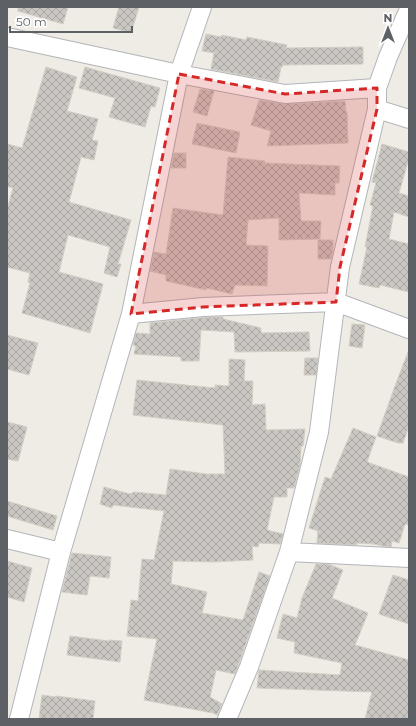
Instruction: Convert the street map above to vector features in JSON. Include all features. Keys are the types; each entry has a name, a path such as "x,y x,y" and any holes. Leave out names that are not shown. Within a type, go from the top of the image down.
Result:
{"street":[{"path":"19,719 62,552 131,314 179,74 202,7"},
{"path":"226,719 249,667 289,552 319,432 340,267 377,109 377,88 388,57 409,9"},
{"path":"7,37 179,74 285,94 377,88"},
{"path":"377,109 409,119"},
{"path":"131,314 203,307 336,302 409,329"},
{"path":"7,539 62,552"},
{"path":"289,552 409,558"}],"highlighted area":[{"path":"179,74 285,94 377,88 377,109 340,267 336,302 203,307 131,314"}],"building":[{"path":"18,7 68,7 63,24 18,11"},
{"path":"119,7 139,7 131,33 113,28"},
{"path":"206,34 221,37 222,35 246,40 247,37 287,45 286,48 363,47 363,64 283,65 281,67 278,82 211,69 214,53 202,51"},
{"path":"46,67 77,77 67,111 98,119 92,140 98,141 94,160 81,157 69,202 131,220 118,264 121,264 117,277 104,273 110,247 68,235 59,272 103,284 90,333 22,313 30,283 28,282 30,273 7,267 7,210 13,188 7,186 7,144 22,148"},
{"path":"85,67 160,88 155,107 151,106 145,127 109,117 115,98 79,88"},
{"path":"200,89 214,91 207,116 193,112"},
{"path":"259,100 285,104 345,101 347,112 348,143 267,146 271,131 251,125"},
{"path":"197,123 240,132 236,153 192,144"},
{"path":"382,144 409,152 409,158 399,193 409,196 409,217 394,212 389,239 409,244 409,292 380,285 379,288 359,284 367,247 365,247 373,206 370,205 376,183 372,182"},
{"path":"174,153 186,153 186,168 171,168"},
{"path":"228,157 265,161 265,163 340,166 339,183 335,183 335,195 299,193 301,221 321,221 320,239 279,240 279,218 248,220 246,245 268,246 267,286 235,285 232,294 166,281 166,275 150,271 154,252 166,254 173,208 223,215"},
{"path":"318,240 333,240 331,259 318,259"},
{"path":"208,317 223,317 223,319 261,328 261,333 309,332 310,351 235,352 234,332 201,330 199,361 181,361 181,357 134,354 136,346 133,345 136,333 150,334 150,323"},
{"path":"352,324 365,325 362,348 349,346"},
{"path":"7,335 38,343 29,375 7,369"},
{"path":"408,352 409,426 403,443 398,443 377,436"},
{"path":"305,358 318,358 316,375 304,375"},
{"path":"229,359 245,360 244,381 253,381 252,405 265,404 266,430 305,429 303,446 301,446 300,465 294,488 287,488 287,497 274,497 267,530 283,534 280,544 259,543 258,547 252,546 253,560 213,562 173,561 171,584 207,592 202,613 243,620 259,572 270,576 235,674 216,670 210,697 222,704 217,715 144,700 157,639 127,636 131,600 138,601 142,559 154,560 164,511 113,505 112,508 100,504 104,487 130,494 134,492 166,495 170,469 206,474 225,474 223,425 133,415 137,380 215,388 215,385 229,386"},
{"path":"7,422 27,427 18,461 7,459"},
{"path":"353,428 376,437 367,462 409,477 409,525 405,524 399,543 392,541 391,547 357,543 357,545 317,543 318,531 309,528 325,477 331,479"},
{"path":"7,501 57,516 53,530 7,516"},
{"path":"72,553 111,557 109,578 90,576 87,595 62,592"},
{"path":"7,561 32,568 24,602 7,597"},
{"path":"316,564 328,564 343,570 332,598 368,613 355,645 409,660 409,719 365,719 372,692 257,688 259,670 340,675 342,663 294,653 295,642 277,638 283,614 297,618 302,598"},
{"path":"393,575 409,580 409,624 379,614"},
{"path":"70,636 109,641 122,641 120,662 67,655"},
{"path":"42,695 95,701 93,719 39,719"}]}
